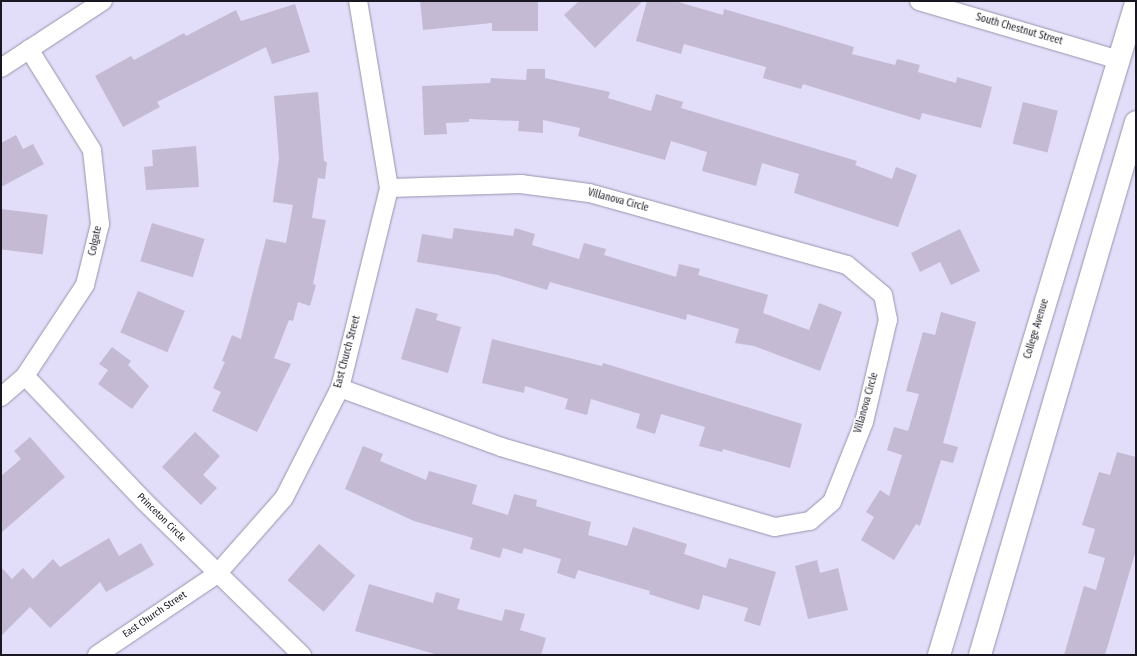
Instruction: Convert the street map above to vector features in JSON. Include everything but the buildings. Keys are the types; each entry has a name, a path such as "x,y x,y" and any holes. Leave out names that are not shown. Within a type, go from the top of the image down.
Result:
{"main road":[{"name":"College Avenue","path":"939,655 1128,62 1136,3"},
{"path":"980,655 1136,122"}],"street":[{"path":"1,68 103,1"},
{"name":"East Church Street","path":"97,655 217,574 284,498 340,388 389,188 358,1"},
{"name":"South Chestnut Street","path":"919,1 1128,62"},
{"name":"Colgate","path":"1,397 25,376 85,285 100,224 92,150 29,49"},
{"name":"Villanova Circle","path":"340,388 501,447 775,527 810,521 832,502 864,422 888,320 883,295 847,265 588,193 521,184 389,188"},
{"name":"Princeton Circle","path":"25,376 217,574 302,655"}]}
